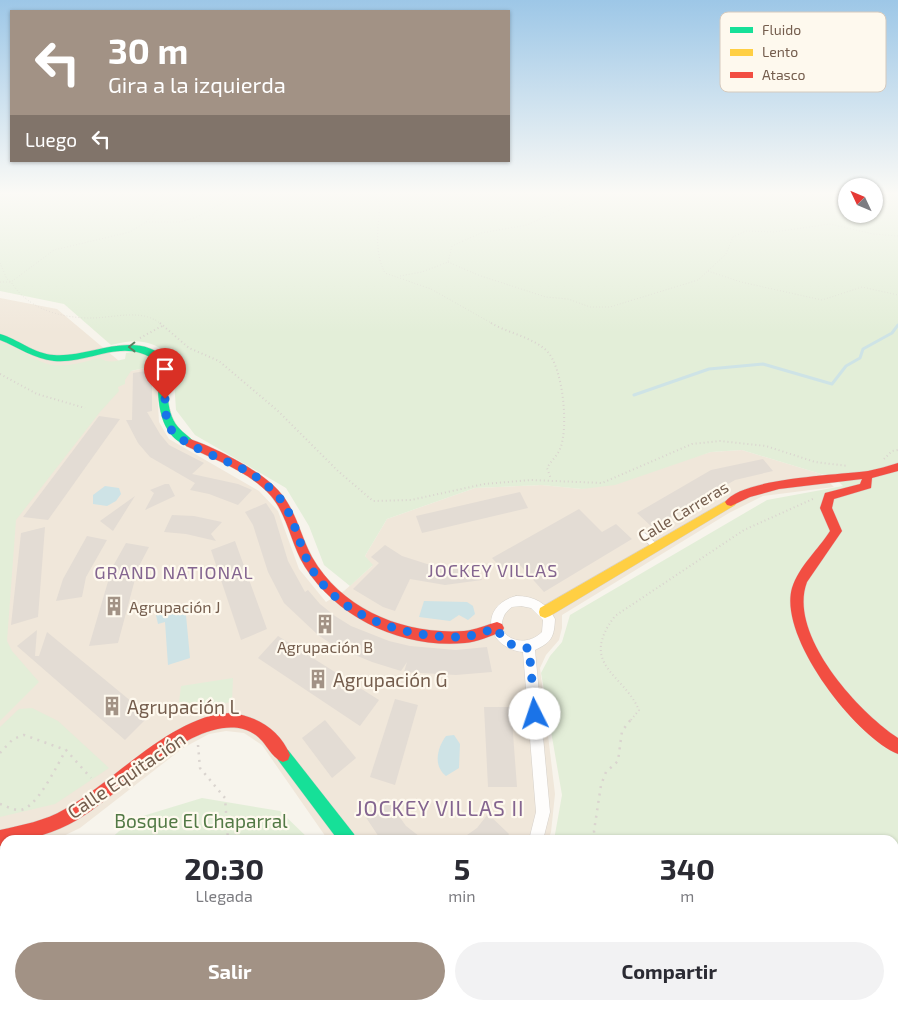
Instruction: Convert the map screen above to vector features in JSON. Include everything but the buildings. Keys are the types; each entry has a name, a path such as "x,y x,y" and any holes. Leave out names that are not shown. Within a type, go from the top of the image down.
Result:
{"street":[{"path":"0,337 52,358 73,358 128,346 152,351 163,361 167,417 170,428 194,445 259,479 276,493 289,512 309,563 328,590 357,612 388,627 424,635 462,637 497,628"},
{"name":"Calle Carreras","path":"545,612 745,494 787,482 867,475 898,467"},
{"path":"867,475 867,485 864,488 839,491 829,496 826,508 836,532 832,540 809,566 796,600 804,632 830,678 871,728 898,747"},
{"path":"516,601 532,602 545,612 549,619 548,634 537,645 529,648 512,645 500,635 497,628 498,614 508,603 516,601"},
{"path":"529,648 543,812 537,835"},
{"name":"Calle Equitación","path":"13,835 40,829 77,811 176,740 196,728 222,720 245,722 266,732 344,835"}],"lane":[{"path":"644,536 656,546"}],"path":[{"path":"0,282 11,282 54,250 100,239"},
{"path":"378,239 380,263 385,273 400,276 468,308 501,328 542,346 549,353 555,366 565,413 562,445 547,468 551,480"},
{"path":"448,262 452,246 466,239"},
{"path":"400,276 422,272 448,262 546,297 568,299 598,307 610,307 674,290 698,280 726,254 733,239"},
{"path":"0,263 6,279 11,282 19,295 31,304 55,314 90,318 131,314 155,319 190,348 219,361 278,411 338,471 373,501 411,500 484,484 551,480 581,484 602,484 692,444 720,441 766,446 815,462 846,465 867,475"},
{"path":"708,271 741,282 822,300 862,288 898,294"},
{"path":"128,346 162,326"},
{"path":"0,374 37,394 85,408"},
{"path":"594,835 601,785 606,772 614,767 618,761 622,731 639,710 635,700 620,681 610,673 605,663 602,637 607,625 615,616 744,530 814,499 822,491 818,480"},
{"path":"196,728 200,768 225,798 228,835"},
{"path":"0,753 13,739 24,735 66,750 91,778"},
{"path":"0,804 19,810 32,803 66,750"}],"shaded area":[{"path":"0,298 57,309 131,371 156,366 159,422 169,439 259,491 278,511 299,569 326,602 344,591 372,566 365,556 387,519 475,488 542,485 582,489 711,452 742,450 821,474 834,487 763,496 729,513 562,615 562,628 559,640 546,655 540,668 555,794 550,835 325,835 262,745 244,733 226,731 209,734 183,748 80,828 65,835 0,835"},
{"path":"105,486 119,488 121,494 116,501 107,506 93,504 93,495"},
{"path":"424,601 467,602 473,606 475,614 468,620 459,615 450,621 419,617"},
{"path":"192,604 192,613 186,615 190,658 168,665 165,622 158,624 156,615"},
{"path":"454,735 460,744 459,768 446,776 439,767 439,751 446,736"}],"green space":[{"path":"0,239 898,239 898,835 555,835 562,795 541,673 550,656 562,642 570,615 767,500 843,486 833,476 742,450 711,452 615,485 582,489 542,485 475,488 387,519 365,556 373,565 350,586 324,565 309,526 286,488 195,435 176,410 174,380 168,353 154,345 134,341 111,345 64,304 0,291"},
{"path":"0,343 11,346 42,362 56,365 100,358 106,361 116,361 125,359 126,353 135,352 143,352 150,355 155,362 149,363 149,367 131,371 125,380 125,384 118,387 119,391 100,412 16,520 7,641 12,651 39,682 0,721"},
{"path":"233,678 232,702 178,710 181,686"},
{"path":"32,708 58,721 109,768 55,804 0,817 0,727 19,709"},
{"name":"Bosque El Chaparral","path":"202,798 280,811 305,835 115,835 133,819"}],"waterway":[{"path":"634,395 709,369 763,364 832,384 846,366 860,358 863,349 892,333 898,325"}],"traffic: fast":[{"path":"0,337 40,355 53,358 68,358 124,348 137,348 150,352 163,361 163,397 167,418 179,436 190,443"},
{"path":"283,755 344,835"}],"traffic: slow":[{"path":"545,612 731,502"}],"traffic: jam":[{"path":"190,443 246,470 275,493 286,509 304,553 320,580 354,610 374,621 419,635 464,637 497,628"},
{"path":"731,502 746,494 779,484 877,473 898,467"},
{"path":"867,475 867,485 829,496 826,508 836,531 805,573 798,589 796,605 800,624 808,643 832,682 845,700 876,733 898,747"},
{"path":"13,835 41,828 70,816 165,746 183,735 220,721 237,721 259,728 269,736 283,755"}],"place":[{"name":"Agrupación J","path":"114,606"},
{"name":"Agrupación B","path":"325,624"},
{"name":"Agrupación G","path":"318,679"},
{"name":"Agrupación L","path":"112,706"}],"district":[{"name":"JOCKEY VILLAS","path":"493,570"},
{"name":"GRAND NATIONAL","path":"174,572"},
{"name":"JOCKEY VILLAS II","path":"440,807"}],"route":[{"path":"165,399 170,428 179,436 241,468 259,479 276,493 289,512 309,563 328,590 357,612 388,627 424,635 462,637 497,628 505,641 520,648 529,648 535,714"}]}
